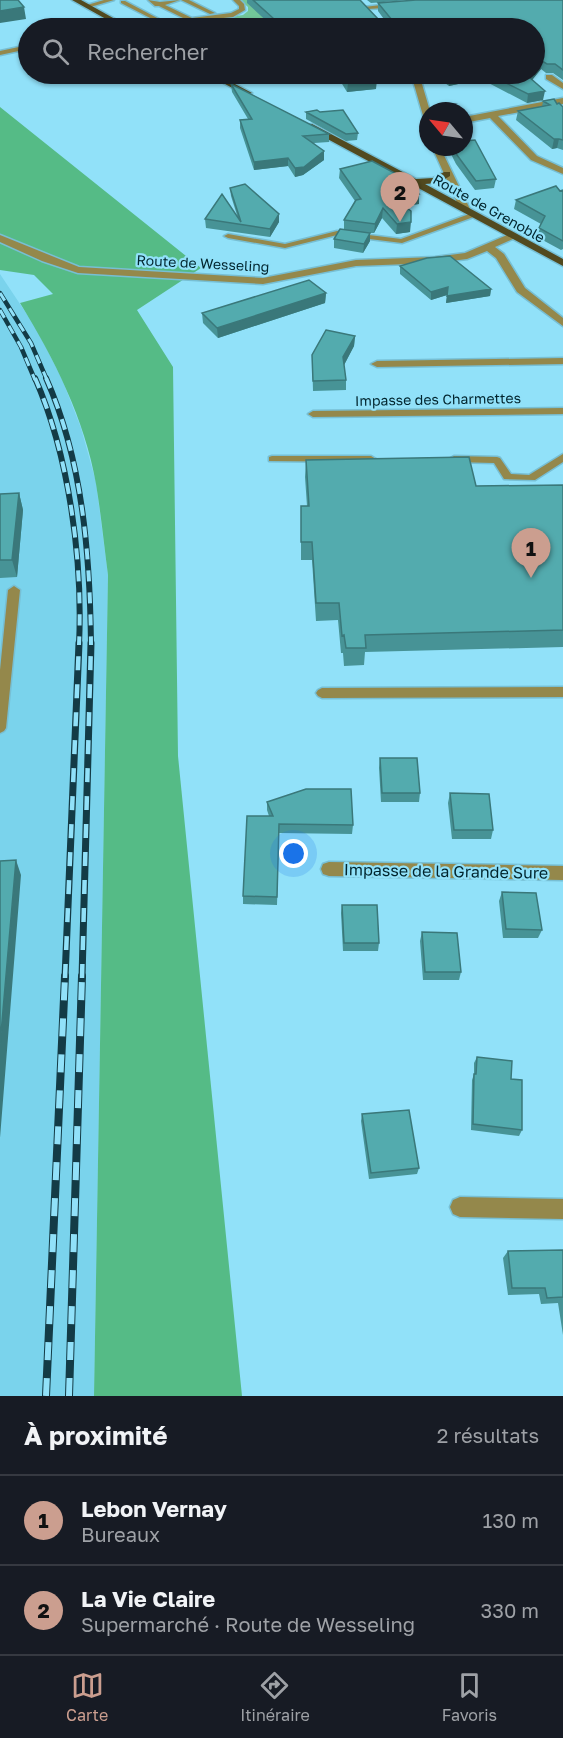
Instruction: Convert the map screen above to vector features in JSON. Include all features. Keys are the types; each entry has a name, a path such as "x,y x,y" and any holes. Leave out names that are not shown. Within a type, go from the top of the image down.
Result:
{"main road":[{"path":"76,0 110,18"},
{"path":"230,84 253,96"},
{"name":"Route de Grenoble","path":"304,123 563,263"},
{"path":"413,182 435,181 448,176"},
{"path":"433,192 448,176"}],"street":[{"path":"359,0 374,14"},
{"path":"368,7 412,4"},
{"path":"0,53 18,48"},
{"path":"549,77 563,87"},
{"path":"418,84 423,102"},
{"path":"473,118 563,101"},
{"path":"492,115 534,158 563,171"},
{"path":"440,156 465,209"},
{"name":"Route de Wesseling","path":"0,238 46,259 78,270 262,281 356,263 435,260 467,256 512,236"},
{"path":"489,248 500,256 521,290 563,323"},
{"path":"376,364 563,361"},
{"name":"Impasse de la Grande Sure","path":"329,870 563,873"},
{"path":"460,1207 563,1209"}],"lane":[{"path":"87,6 111,0"},
{"path":"151,0 188,18"},
{"path":"139,10 177,0"},
{"path":"184,0 212,13"},
{"path":"206,18 240,13 242,5 236,0"},
{"path":"123,2 154,18"},
{"path":"228,236 285,246 337,233 402,241 476,215"},
{"name":"Impasse des Charmettes","path":"313,414 563,411"},
{"path":"438,459 497,460 508,477 531,478 563,457"},
{"path":"272,459 378,459"},
{"path":"0,728 14,590"},
{"path":"322,693 563,692"}],"shaded area":[{"path":"0,274 36,328 62,379 81,428 96,482 108,575 94,1396 0,1396"}],"green space":[{"path":"240,0 323,0 328,18 222,18 243,15 248,11 248,7"},
{"path":"0,107 201,268 137,310 173,367 178,756 242,1396 94,1396 108,575 96,484 84,436 67,390 45,345 20,303 53,294 34,275 0,270"}],"building":[{"path":"0,0 18,0 24,7 0,11"},
{"path":"253,0 360,0 377,18 273,18"},
{"path":"416,0 563,0 563,70 555,64 545,63 545,18 390,18 378,3"},
{"path":"231,84 329,134 303,136 324,151 304,167 295,168 288,158 254,162 240,120 252,119"},
{"path":"508,84 537,84 545,91 528,94"},
{"path":"554,99 563,107 563,140 554,139 518,111 550,105 543,101"},
{"path":"317,110 320,112 343,110 358,133 346,134 306,112"},
{"path":"473,140 475,140 496,179 476,181 458,156 473,156"},
{"path":"372,161 404,178 419,194 394,198 411,211 411,222 397,224 383,208 375,224 344,220 356,200 361,199 340,169"},
{"path":"245,184 279,214 270,229 205,219 222,194 241,222 230,188"},
{"path":"556,186 560,191 563,190 563,241 539,228 545,216 516,200"},
{"path":"340,229 370,233 364,244 334,239"},
{"path":"450,256 491,289 447,296 448,287 431,292 400,266 427,258"},
{"path":"309,280 326,293 217,328 202,313"},
{"path":"326,330 355,336 343,357 346,380 313,381 312,355"},
{"path":"469,457 476,486 563,485 563,630 365,635 366,648 346,648 344,635 342,636 339,603 316,603 312,542 301,542 301,506 309,506 306,460"},
{"path":"19,493 12,560 0,560 0,494"},
{"path":"380,758 417,758 420,793 382,793"},
{"path":"306,789 351,789 353,825 279,824 277,897 243,896 247,816 273,816 267,802"},
{"path":"450,793 489,794 493,830 454,830"},
{"path":"16,860 0,1045 0,861"},
{"path":"502,892 536,893 542,930 506,929"},
{"path":"342,905 377,905 379,943 344,943"},
{"path":"422,932 457,933 461,972 425,972"},
{"path":"477,1057 512,1061 511,1079 522,1080 522,1130 473,1124 474,1074 476,1074"},
{"path":"409,1110 419,1168 371,1173 362,1114"},
{"path":"563,1250 563,1297 547,1298 545,1288 512,1288 508,1251"}],"railway":[{"path":"0,293 31,343 47,380"},
{"path":"0,310 21,347 35,380"},
{"path":"35,378 57,440 71,508 79,578 79,645"},
{"path":"46,378 59,410 68,442 82,509 89,577 91,644"},
{"path":"65,978 79,643"},
{"path":"82,978 91,644"},
{"path":"46,1396 65,976"},
{"path":"69,1396 82,976"}],"place":[{"name":"La Vie Claire","path":"400,222"},
{"name":"Lebon Vernay","path":"531,578"}]}
